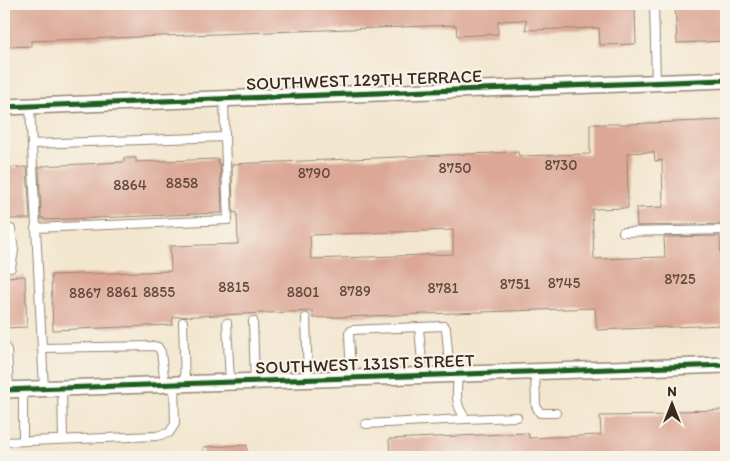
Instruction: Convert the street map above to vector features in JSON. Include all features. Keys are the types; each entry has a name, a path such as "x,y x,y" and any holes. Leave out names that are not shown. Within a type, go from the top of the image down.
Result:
{"street":[{"name":"SOUTHWEST 129TH TERRACE","path":"4,107 726,80"},
{"name":"SOUTHWEST 131ST STREET","path":"12,390 726,365"}],"lane":[{"path":"654,4 656,82"},
{"path":"35,228 228,220 224,99"},
{"path":"30,106 44,389"},
{"path":"32,144 225,138"},
{"path":"4,229 11,228 14,251 11,268 4,268"},
{"path":"623,232 726,230"},
{"path":"306,318 308,380"},
{"path":"253,321 255,381"},
{"path":"4,442 156,436 169,432 175,424 174,384 183,322"},
{"path":"226,323 230,382"},
{"path":"351,378 349,333 352,330 444,326 446,328 454,374 457,405 466,419"},
{"path":"419,327 423,375"},
{"path":"4,344 7,350 12,390 24,441"},
{"path":"42,348 158,347 174,384"},
{"path":"536,372 536,406 540,413 556,413"},
{"path":"62,388 63,439"},
{"path":"366,424 517,417"}],"building":[{"path":"4,4 635,4 636,44 600,45 599,28 526,30 526,20 498,21 498,34 457,36 456,25 31,41 31,46 4,47"},
{"path":"675,4 726,4 726,41 677,43"},
{"path":"726,120 726,224 637,226 636,208 663,207 662,160 655,161 654,152 627,153 628,208 592,209 594,259 665,257 664,237 720,236 723,325 597,330 595,308 313,318 313,311 173,317 172,325 53,330 51,275 171,271 170,246 238,244 237,212 233,213 232,164 518,152 519,156 590,154 590,124","holes":["453,230 453,254 311,259 310,235"]},
{"path":"124,158 136,158 136,162 218,159 218,164 220,164 222,213 44,220 44,218 41,218 39,167 124,162"},
{"path":"27,167 30,219 4,219 4,168"},
{"path":"25,276 27,327 4,328 4,277"},
{"path":"726,410 726,457 390,457 389,439 528,433 529,438 601,435 600,416 676,415 676,411"},
{"path":"247,445 247,457 203,457 203,447"}],"cycle path":[{"path":"4,107 726,80"},
{"path":"4,390 726,365"}]}
